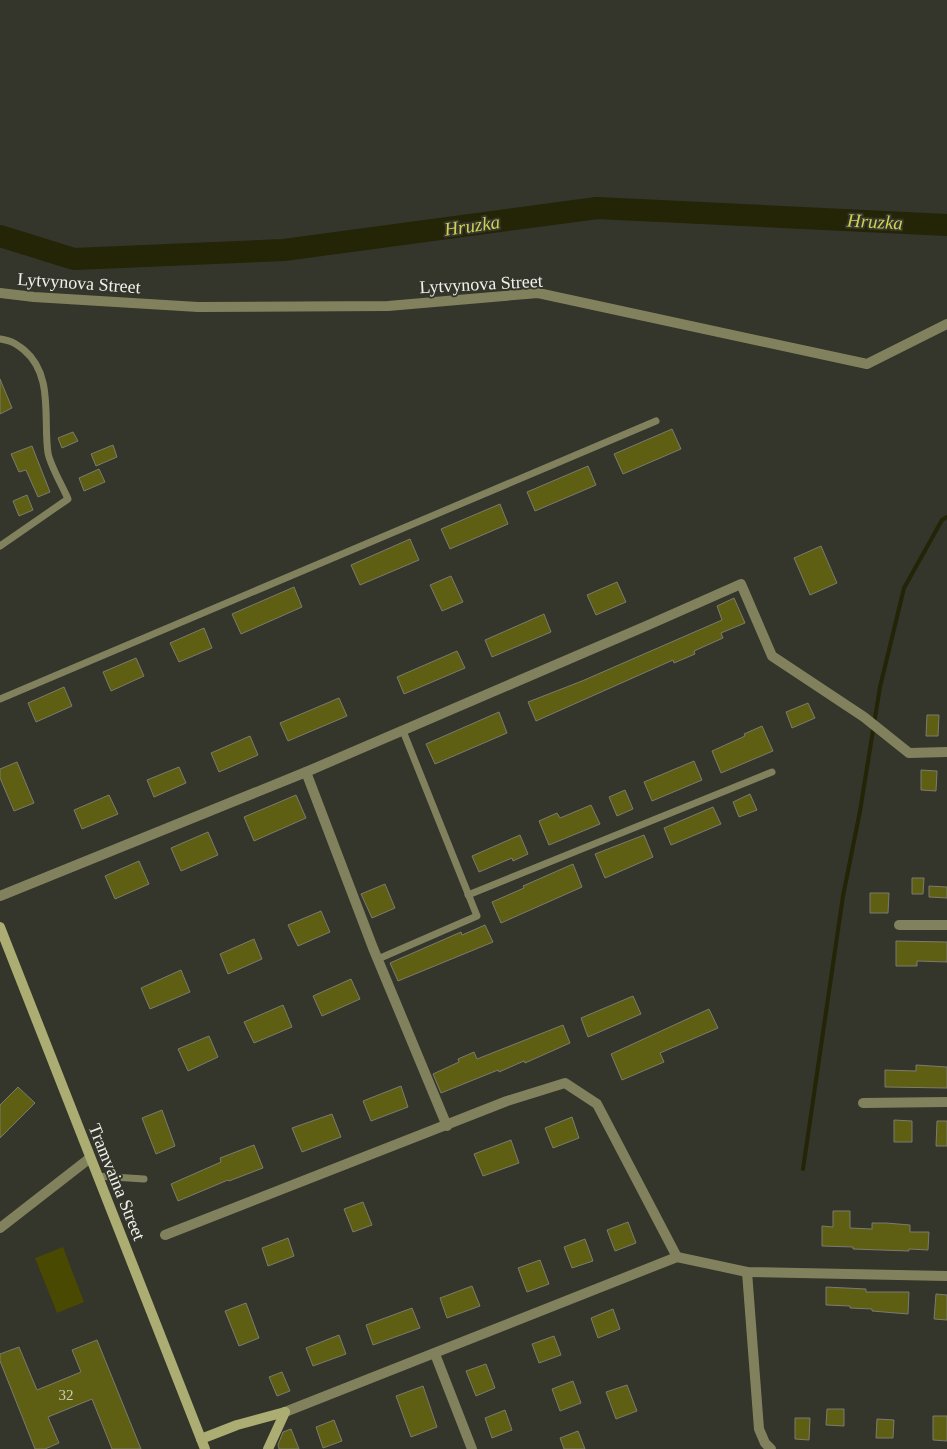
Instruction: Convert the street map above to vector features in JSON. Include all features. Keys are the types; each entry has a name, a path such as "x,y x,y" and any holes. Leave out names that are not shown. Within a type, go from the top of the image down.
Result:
{"street":[{"name":"Lytvynova Street","path":"0,293 34,297 198,307 388,306 538,293 867,364 947,324"},
{"path":"0,896 403,732 741,584 772,656 864,717 909,754 947,752"},
{"path":"306,772 378,959 446,1126"},
{"path":"899,925 947,925"},
{"name":"Tramvaina Street","path":"0,927 205,1449"},
{"path":"166,1235 507,1101 565,1083 597,1104 677,1257"},
{"path":"863,1103 947,1102"},
{"path":"0,1228 90,1158"},
{"path":"201,1439 285,1412 677,1257 747,1272 947,1276"},
{"path":"747,1272 759,1429 765,1443 771,1449"},
{"path":"435,1354 472,1449"},
{"path":"268,1449 285,1412"}],"lane":[{"path":"0,339 11,341 32,357 43,380 48,454 68,499 0,546"},
{"path":"0,699 656,421"},
{"path":"378,959 477,916 403,732"},
{"path":"468,895 772,772"},
{"path":"97,1176 144,1179"}],"shaded area":[{"path":"63,1247 84,1302 57,1313 35,1258"}],"building":[{"path":"0,379 12,408 0,414"},
{"path":"672,429 681,449 623,474 614,454"},
{"path":"73,432 78,441 62,448 58,438"},
{"path":"113,445 117,457 96,466 91,454"},
{"path":"32,446 50,492 38,497 26,470 19,472 11,454"},
{"path":"588,466 596,485 535,511 527,492"},
{"path":"99,469 105,482 84,491 79,478"},
{"path":"27,495 33,510 19,516 13,501"},
{"path":"500,504 508,524 450,549 441,529"},
{"path":"410,539 419,560 360,585 351,565"},
{"path":"821,546 837,583 810,595 794,558"},
{"path":"451,576 463,602 442,611 430,585"},
{"path":"617,582 626,602 596,615 587,595"},
{"path":"294,587 302,607 241,634 232,614"},
{"path":"734,598 745,623 721,633 723,638 694,651 695,654 674,663 673,660 536,721 528,702 582,681 722,620 717,606"},
{"path":"544,614 551,632 492,657 485,640"},
{"path":"204,628 212,648 179,662 170,643"},
{"path":"457,651 465,668 404,694 397,677"},
{"path":"136,658 144,676 111,691 103,672"},
{"path":"64,687 72,706 36,722 28,703"},
{"path":"339,698 347,716 288,741 280,723"},
{"path":"808,703 815,718 792,728 786,712"},
{"path":"499,712 507,733 435,764 426,744"},
{"path":"927,715 939,715 938,736 926,736"},
{"path":"762,726 773,751 721,773 712,751"},
{"path":"250,736 258,755 219,772 211,753"},
{"path":"694,761 702,780 652,801 644,782"},
{"path":"17,762 34,803 14,811 0,778 0,769"},
{"path":"179,767 186,783 154,797 147,780"},
{"path":"921,770 937,771 936,791 921,790"},
{"path":"625,790 633,809 617,816 609,797"},
{"path":"750,794 757,810 739,817 733,802"},
{"path":"109,795 118,814 82,829 74,810"},
{"path":"296,795 306,818 254,841 244,817"},
{"path":"591,805 600,824 549,845 539,821 557,813 560,818"},
{"path":"713,807 721,824 671,845 664,828"},
{"path":"208,832 218,855 181,871 171,848"},
{"path":"520,835 528,854 513,861 512,858 479,872 472,856"},
{"path":"644,835 653,857 605,878 595,854"},
{"path":"139,861 149,884 115,899 105,876"},
{"path":"573,864 582,887 501,923 492,902"},
{"path":"912,878 924,878 923,894 912,894"},
{"path":"385,884 395,908 372,918 361,894"},
{"path":"929,886 947,887 947,898 929,897"},
{"path":"870,893 889,893 888,913 870,913"},
{"path":"321,911 330,932 298,946 288,925"},
{"path":"485,925 493,942 398,981 390,963 461,932 462,935"},
{"path":"254,939 262,959 228,974 220,954"},
{"path":"896,941 947,942 947,962 917,961 917,966 896,966"},
{"path":"181,970 190,992 150,1009 141,988"},
{"path":"351,979 360,999 322,1016 313,996"},
{"path":"633,996 641,1014 588,1037 581,1018"},
{"path":"283,1005 292,1027 254,1043 244,1022"},
{"path":"709,1009 718,1028 660,1053 664,1062 622,1080 611,1054"},
{"path":"563,1025 570,1043 525,1063 524,1061 499,1072 498,1070 441,1093 433,1074 459,1062 458,1059 474,1052 477,1059"},
{"path":"209,1036 218,1057 188,1071 178,1049"},
{"path":"916,1065 947,1067 947,1088 885,1087 885,1070 916,1071"},
{"path":"401,1086 408,1107 371,1121 363,1101"},
{"path":"18,1087 35,1103 0,1138 0,1105"},
{"path":"162,1110 175,1146 156,1154 142,1118"},
{"path":"332,1114 341,1137 302,1152 292,1128"},
{"path":"572,1117 579,1138 553,1148 545,1128"},
{"path":"894,1120 912,1121 912,1142 894,1142"},
{"path":"937,1121 947,1121 947,1146 936,1146"},
{"path":"511,1140 519,1163 483,1176 474,1154"},
{"path":"254,1145 263,1168 178,1201 171,1184 221,1162 220,1158"},
{"path":"363,1202 372,1225 353,1232 344,1209"},
{"path":"833,1211 850,1211 850,1228 872,1229 872,1223 886,1223 910,1225 910,1232 929,1232 928,1250 853,1249 853,1247 822,1246 822,1226 833,1227"},
{"path":"628,1222 636,1243 615,1251 607,1230"},
{"path":"288,1238 294,1256 268,1266 262,1248"},
{"path":"585,1239 593,1261 572,1268 564,1247"},
{"path":"540,1260 549,1284 527,1292 518,1268"},
{"path":"472,1286 480,1306 447,1318 440,1298"},
{"path":"826,1287 866,1289 866,1292 909,1292 908,1314 850,1308 850,1306 826,1305"},
{"path":"936,1294 947,1295 947,1320 934,1319"},
{"path":"246,1303 259,1338 239,1346 225,1311"},
{"path":"412,1308 420,1328 373,1345 366,1325"},
{"path":"613,1309 620,1329 598,1338 591,1318"},
{"path":"339,1335 346,1354 313,1366 306,1348"},
{"path":"554,1336 561,1355 539,1363 532,1344"},
{"path":"97,1340 141,1449 112,1449 92,1399 48,1417 59,1443 45,1449 35,1449 0,1361 0,1354 19,1347 37,1390 81,1372 72,1350"},
{"path":"486,1364 495,1388 476,1396 466,1371"},
{"path":"282,1372 290,1391 277,1396 269,1377"},
{"path":"573,1381 581,1403 560,1411 552,1389"},
{"path":"627,1385 637,1411 616,1419 606,1392"},
{"path":"423,1386 437,1427 411,1437 396,1396"},
{"path":"827,1409 844,1409 844,1426 826,1425"},
{"path":"505,1410 512,1430 492,1438 485,1418"},
{"path":"933,1416 947,1416 947,1441 933,1440"},
{"path":"795,1418 810,1418 809,1440 795,1439"},
{"path":"877,1419 894,1420 893,1438 876,1438"},
{"path":"334,1420 342,1441 323,1448 316,1427"},
{"path":"291,1429 299,1449 279,1449 278,1445 283,1432"},
{"path":"578,1431 585,1449 564,1449 560,1438"}],"waterway":[{"name":"Hruzka","path":"0,236 74,259 284,250 597,208 947,225"},
{"path":"803,1169 843,896 860,811 880,687 904,588 942,520 947,517"}]}
